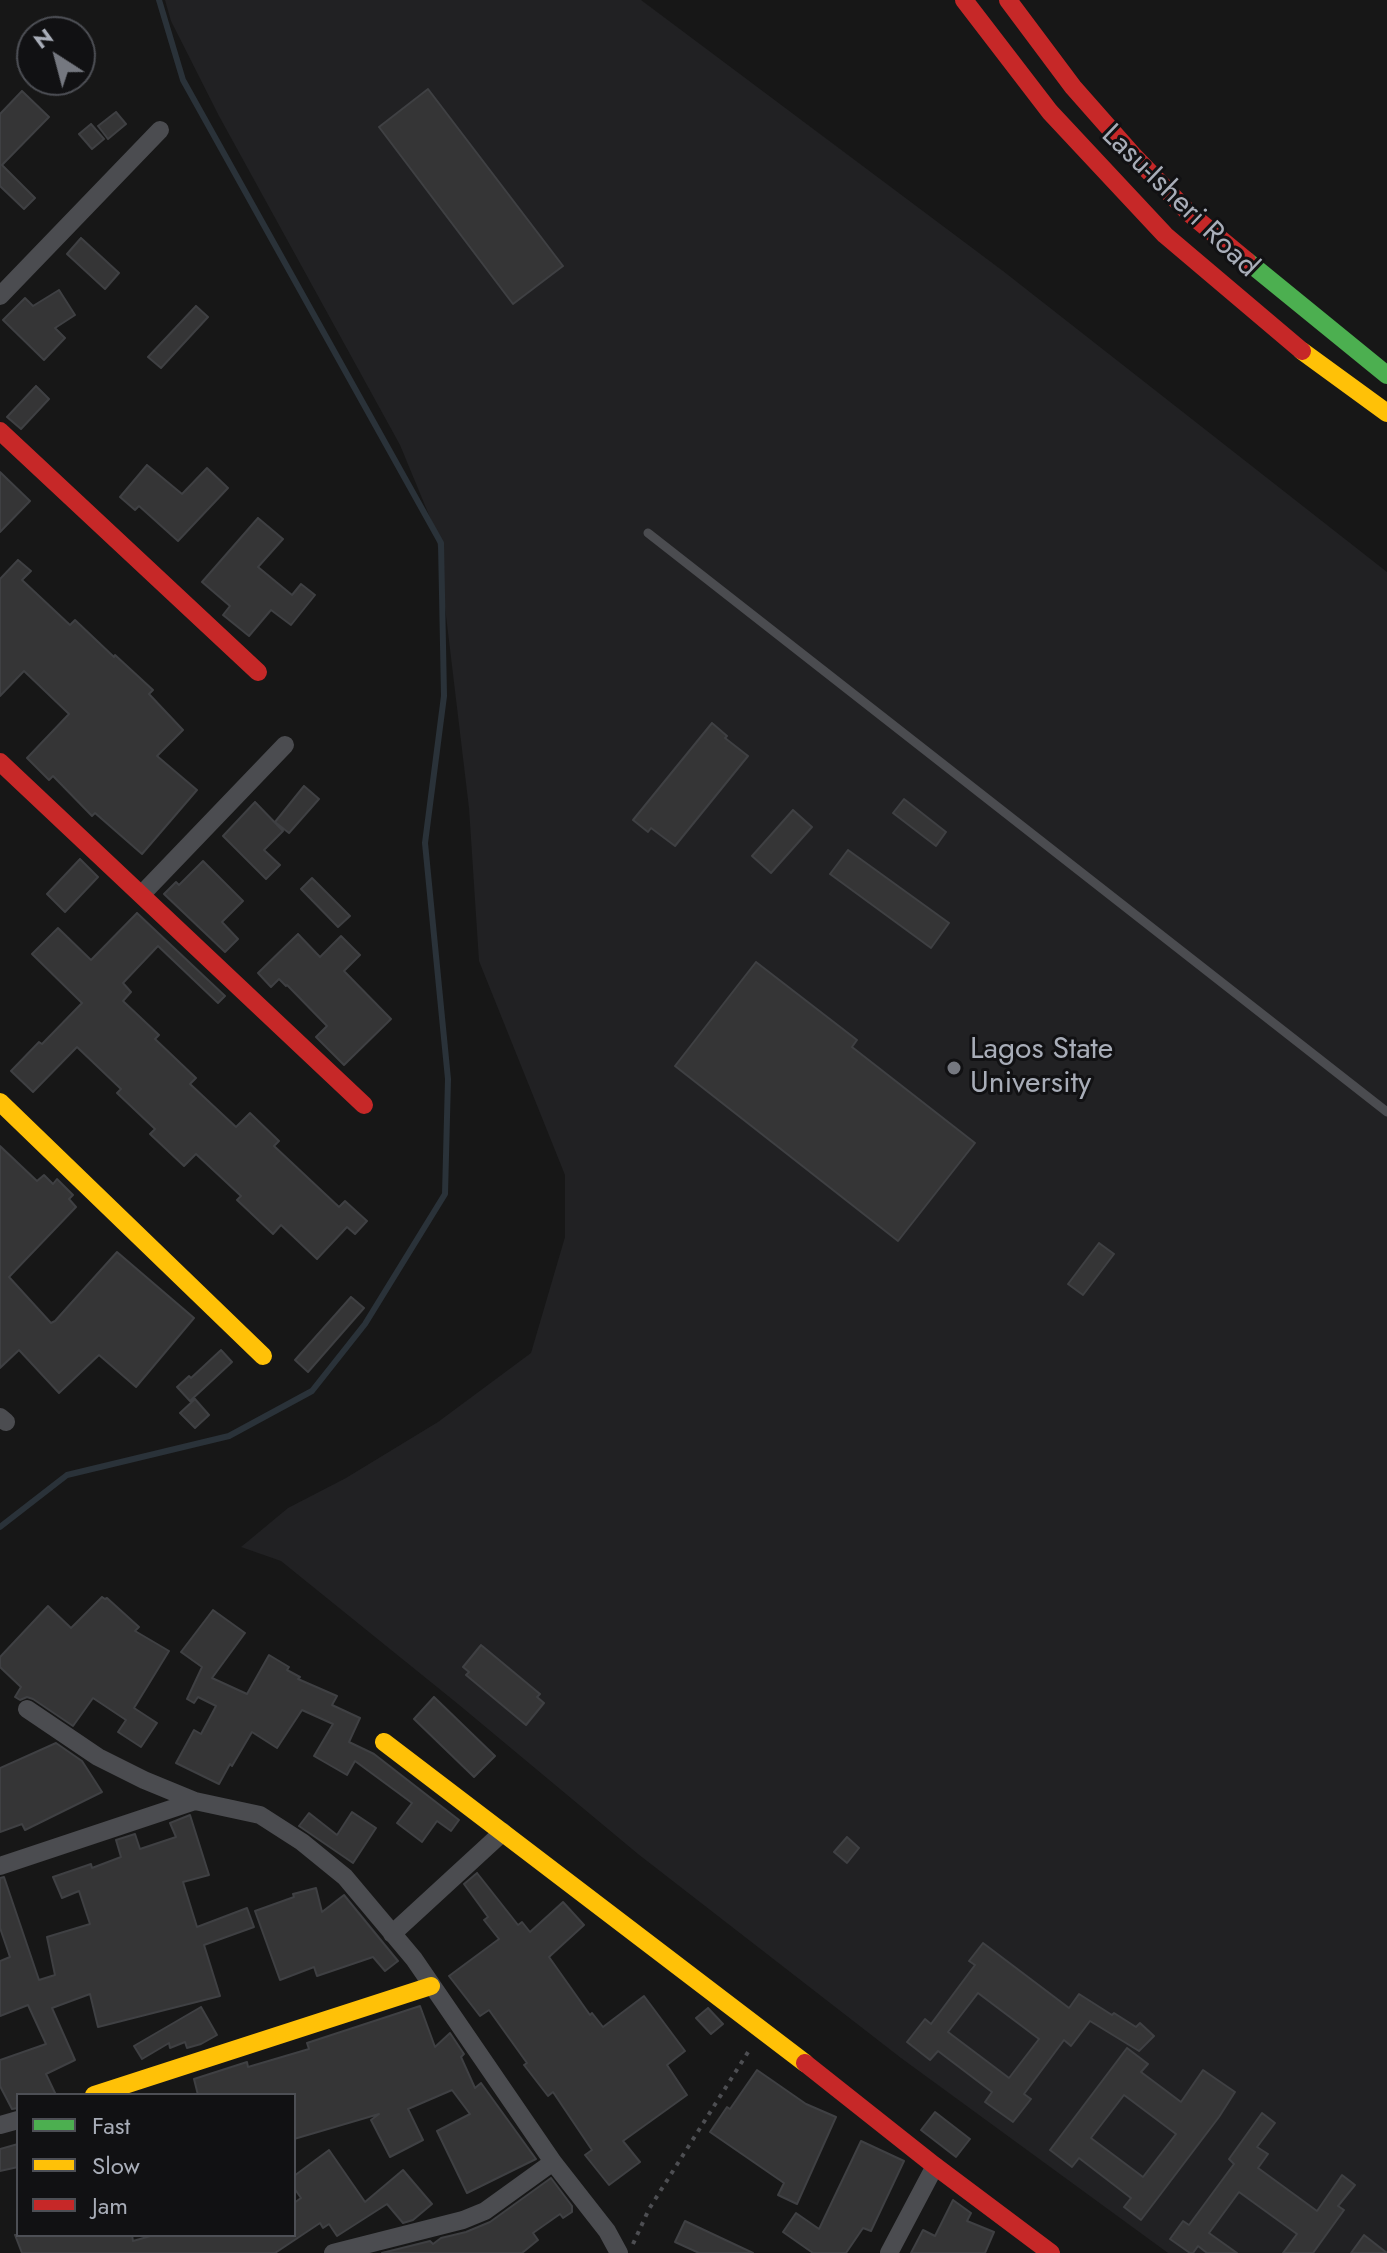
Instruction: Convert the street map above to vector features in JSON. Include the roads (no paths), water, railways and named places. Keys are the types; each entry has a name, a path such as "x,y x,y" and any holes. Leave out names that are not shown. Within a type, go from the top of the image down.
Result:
{"street":[{"name":"Lasu-Isheri Road","path":"964,0 1050,112 1165,235 1292,343 1387,413"},
{"name":"Lasu-Isheri Road","path":"1014,2 1073,87 1189,213 1387,375"},
{"path":"0,296 160,130"},
{"path":"0,431 258,672"},
{"path":"142,894 285,745"},
{"path":"0,762 364,1105"},
{"path":"0,1102 263,1356"},
{"path":"27,1709 98,1757 144,1780 195,1801 260,1815 302,1842 345,1877 414,1959 553,2162 607,2231 619,2253"},
{"path":"384,1742 1051,2253"},
{"path":"0,1866 195,1801"},
{"path":"392,1934 503,1832"},
{"path":"100,2093 431,1986"},
{"path":"333,2253 463,2220 485,2211 553,2162"},
{"path":"889,2253 935,2166"}],"lane":[{"path":"648,533 1387,1112"}],"waterway":[{"path":"0,1527 67,1475 229,1436 312,1391 365,1324 445,1194 448,1079 425,843 444,696 441,543 183,80 159,0"}],"place":[{"name":"Lagos State University","path":"954,1068"}]}
